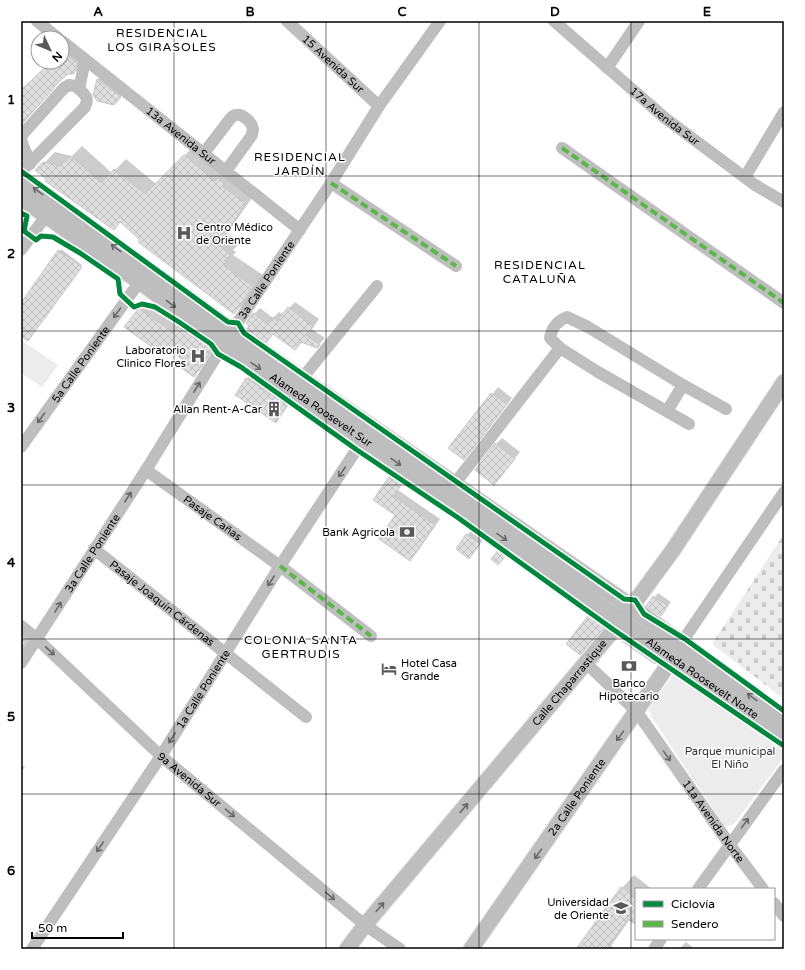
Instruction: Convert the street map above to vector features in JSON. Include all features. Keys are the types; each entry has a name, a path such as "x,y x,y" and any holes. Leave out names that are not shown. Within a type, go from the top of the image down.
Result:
{"highway":[{"name":"Alameda Roosevelt Sur","path":"21,179 50,209 140,281 228,337 300,378 368,433 452,484 631,607"},
{"name":"Alameda Roosevelt Sur","path":"21,197 50,209 228,337 368,433 621,621"},
{"name":"Alameda Roosevelt Norte","path":"631,607 679,650 784,734"},
{"name":"Alameda Roosevelt Norte","path":"621,621 679,650 784,720"}],"main road":[{"name":"Calle Chaparrastique","path":"348,949 365,924 621,621 672,550 784,382"},
{"name":"2a Calle Poniente","path":"471,949 679,650"}],"street":[{"path":"36,21 48,30"},
{"name":"15 Avenida Sur","path":"287,21 379,106"},
{"name":"3a Calle Poniente","path":"21,663 146,470 228,337 331,183 379,106 440,21"},
{"name":"17a Avenida Sur","path":"554,21 665,118 744,177 784,202"},
{"path":"607,68 639,21"},
{"name":"13a Avenida Sur","path":"70,47 300,230"},
{"path":"79,89 86,60"},
{"path":"69,85 75,86 86,95 88,101 85,107 25,168 28,155 21,136 64,88 69,85"},
{"path":"744,177 784,112"},
{"path":"204,153 230,118 240,115 246,119 251,124 253,130 252,135 226,171"},
{"path":"562,148 784,303"},
{"path":"331,183 456,266"},
{"path":"21,250 50,209"},
{"name":"5a Calle Poniente","path":"21,447 140,281"},
{"path":"300,378 304,376 377,286"},
{"path":"689,424 598,372 560,348 550,338 551,330 560,320 567,317 601,335 726,410"},
{"path":"452,484 456,482 560,348"},
{"path":"667,411 683,385"},
{"name":"1a Calle Poniente","path":"32,949 161,756 224,653 368,433"},
{"name":"Pasaje Cañas","path":"146,470 280,566 372,636"},
{"name":"2a Calle Poniente","path":"679,650 784,492"},
{"name":"Pasaje Joaquín Cárdenas","path":"94,549 306,717"},
{"name":"9a Avenida Sur","path":"21,626 37,639 161,756 365,924 400,949"},
{"name":"11a Avenida Norte","path":"586,663 637,712 730,845 762,888"},
{"path":"699,888 784,770"},
{"path":"775,904 784,916"},
{"path":"654,949 660,940"}],"green space":[{"path":"21,340 58,365 42,387 21,373"},
{"path":"784,534 784,699 712,644"},
{"name":"Parque municipal El Niño","path":"685,672 784,742 784,757 734,824 725,827 651,716 649,708 673,675"}],"building":[{"path":"70,57 77,63 74,74 68,74 53,87 54,88 21,125 21,90 42,70 70,70"},
{"path":"97,79 121,97 114,105 97,101 93,95"},
{"name":"Centro Médico de Oriente","path":"184,155 215,181 218,178 225,184 223,187 246,203 218,245 230,255 224,261 226,263 224,266 253,286 234,314 138,242 140,240 120,222 114,230 45,181 47,180 35,170 43,162 60,166 71,156 101,183 114,169 145,194"},
{"path":"58,250 82,267 28,341 21,336 21,303"},
{"path":"288,307 313,326 306,335 320,345 317,348 301,342 295,350 273,334 266,343 247,329 249,326 246,323 253,313 267,324 273,317 277,321"},
{"path":"139,308 173,333 178,327 199,341 200,339 210,346 211,350 194,377 180,367 185,361 164,346 160,353 124,327"},
{"path":"246,378 287,405 276,423 235,395"},
{"path":"491,393 507,404 464,460 448,448"},
{"path":"495,443 515,459 494,485 475,470"},
{"name":"Bank Agricola","path":"391,474 403,482 393,496 435,525 410,561 379,539 395,515 373,500"},
{"path":"466,534 480,544 469,559 456,549"},
{"path":"500,548 508,553 498,565 491,559"},
{"path":"653,596 668,606 661,616 646,606"},
{"path":"591,612 607,624 580,655 566,644"},
{"path":"21,636 27,640 21,649"},
{"path":"626,637 658,660 655,664 622,641"},
{"name":"Universidad de Oriente","path":"621,887 635,897 635,924 628,919 606,949 576,949"}],"marked path":[{"path":"562,148 784,303"},
{"path":"331,183 456,266"},
{"path":"280,566 371,636"}],"cycle path":[{"path":"21,171 228,322 238,323 244,333 624,599 635,600 644,614 685,639 784,711"},
{"path":"21,213 27,216 24,231 36,240 41,236 53,237 80,253 118,279 120,294 134,307 142,304 155,307 179,322 211,344 218,354 241,367 357,450 457,517 614,630 784,746"}],"place":[{"name":"Centro Médico de Oriente","path":"184,233"},
{"name":"Laboratorio Clinico Flores","path":"198,356"},
{"name":"Allan Rent-A-Car","path":"274,409"},
{"name":"Bank Agricola","path":"407,532"},
{"name":"Banco Hipotecario","path":"629,666"},
{"name":"Hotel Casa Grande","path":"389,669"},
{"name":"Universidad de Oriente","path":"621,908"}],"district":[{"name":"RESIDENCIAL LOS GIRASOLES","path":"162,40"},
{"name":"RESIDENCIAL JARDÍN","path":"300,164"},
{"name":"RESIDENCIAL CATALUÑA","path":"540,272"},
{"name":"COLONIA SANTA GERTRUDIS","path":"301,647"}]}
